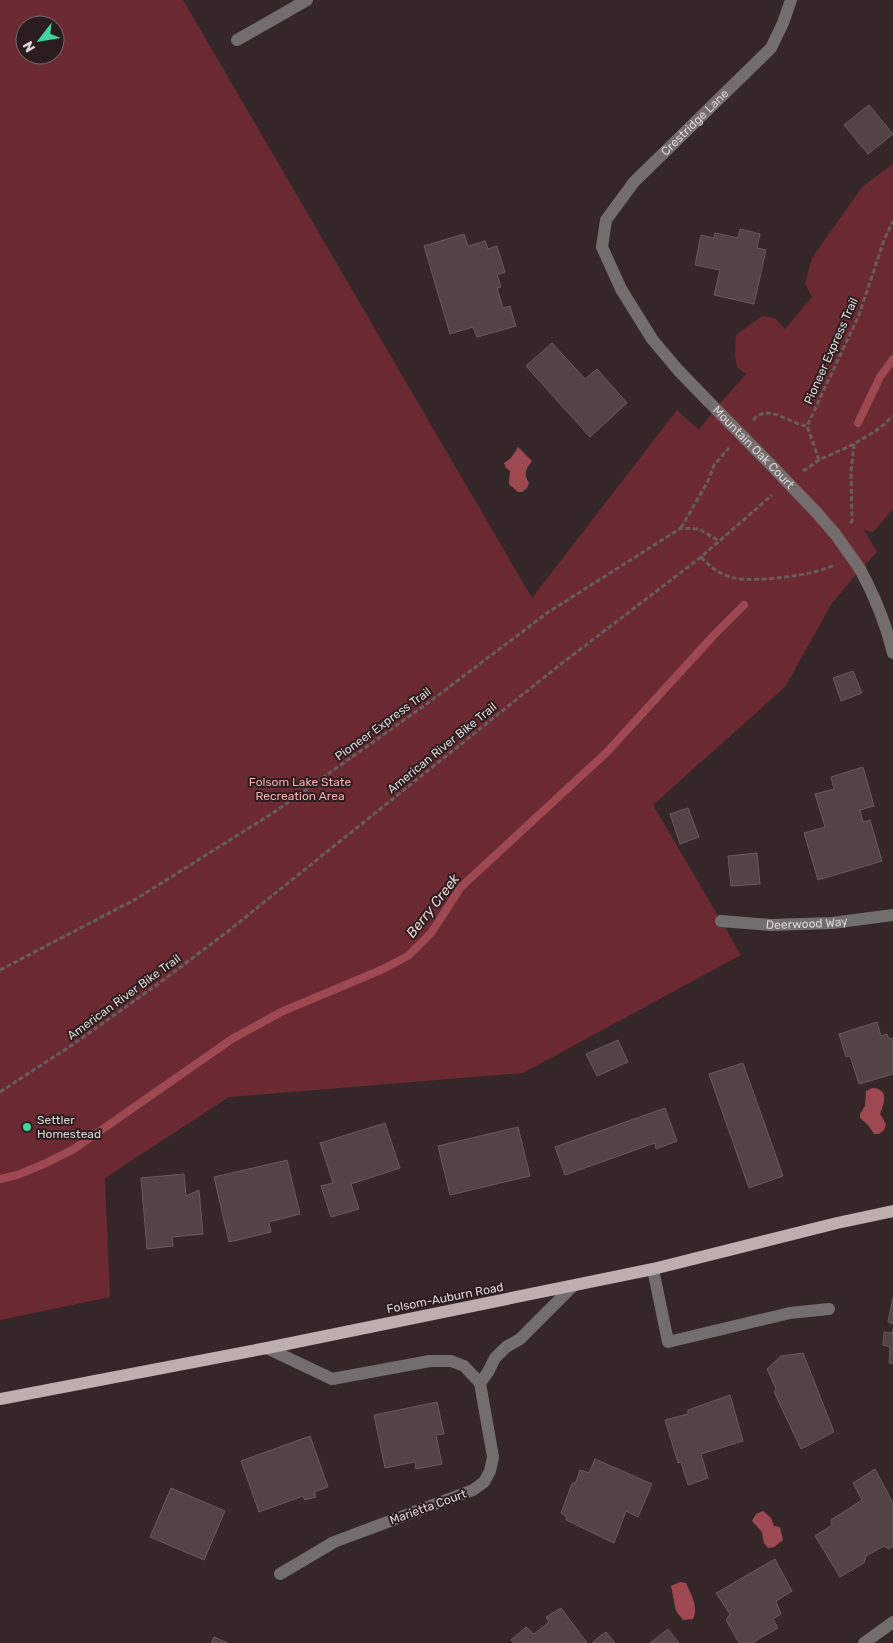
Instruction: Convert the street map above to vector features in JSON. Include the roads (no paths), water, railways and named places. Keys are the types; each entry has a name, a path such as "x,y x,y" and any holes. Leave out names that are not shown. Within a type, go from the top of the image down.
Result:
{"main road":[{"name":"Folsom-Auburn Road","path":"0,1399 267,1348 573,1286 653,1269 893,1211"}],"street":[{"path":"237,40 307,0"},
{"name":"Crestridge Lane","path":"602,247 606,220 620,200 634,182 771,48 791,0"},
{"name":"Mountain Oak Court","path":"602,247 621,289 652,339 678,370 836,535 866,581 893,653"},
{"name":"Deerwood Way","path":"721,921 771,925 832,923 893,915"},
{"path":"653,1269 668,1342 790,1313 829,1309"},
{"path":"267,1348 332,1379 430,1361 451,1361 464,1366 480,1383 495,1358 506,1347 520,1339 573,1286"},
{"name":"Marietta Court","path":"280,1574 334,1542 472,1490 484,1482 490,1471 493,1457 480,1383"},
{"path":"872,1640 893,1622"}],"waterway":[{"path":"858,423 880,377 893,359"},
{"name":"Berry Creek","path":"0,1179 17,1175 74,1149 232,1039 281,1012 381,970 408,956 431,933 461,887 607,752 744,605"}],"place":[{"name":"Settler Homestead","path":"27,1127"}],"park label":[{"name":"Folsom Lake State Recreation Area","path":"300,789"}]}
